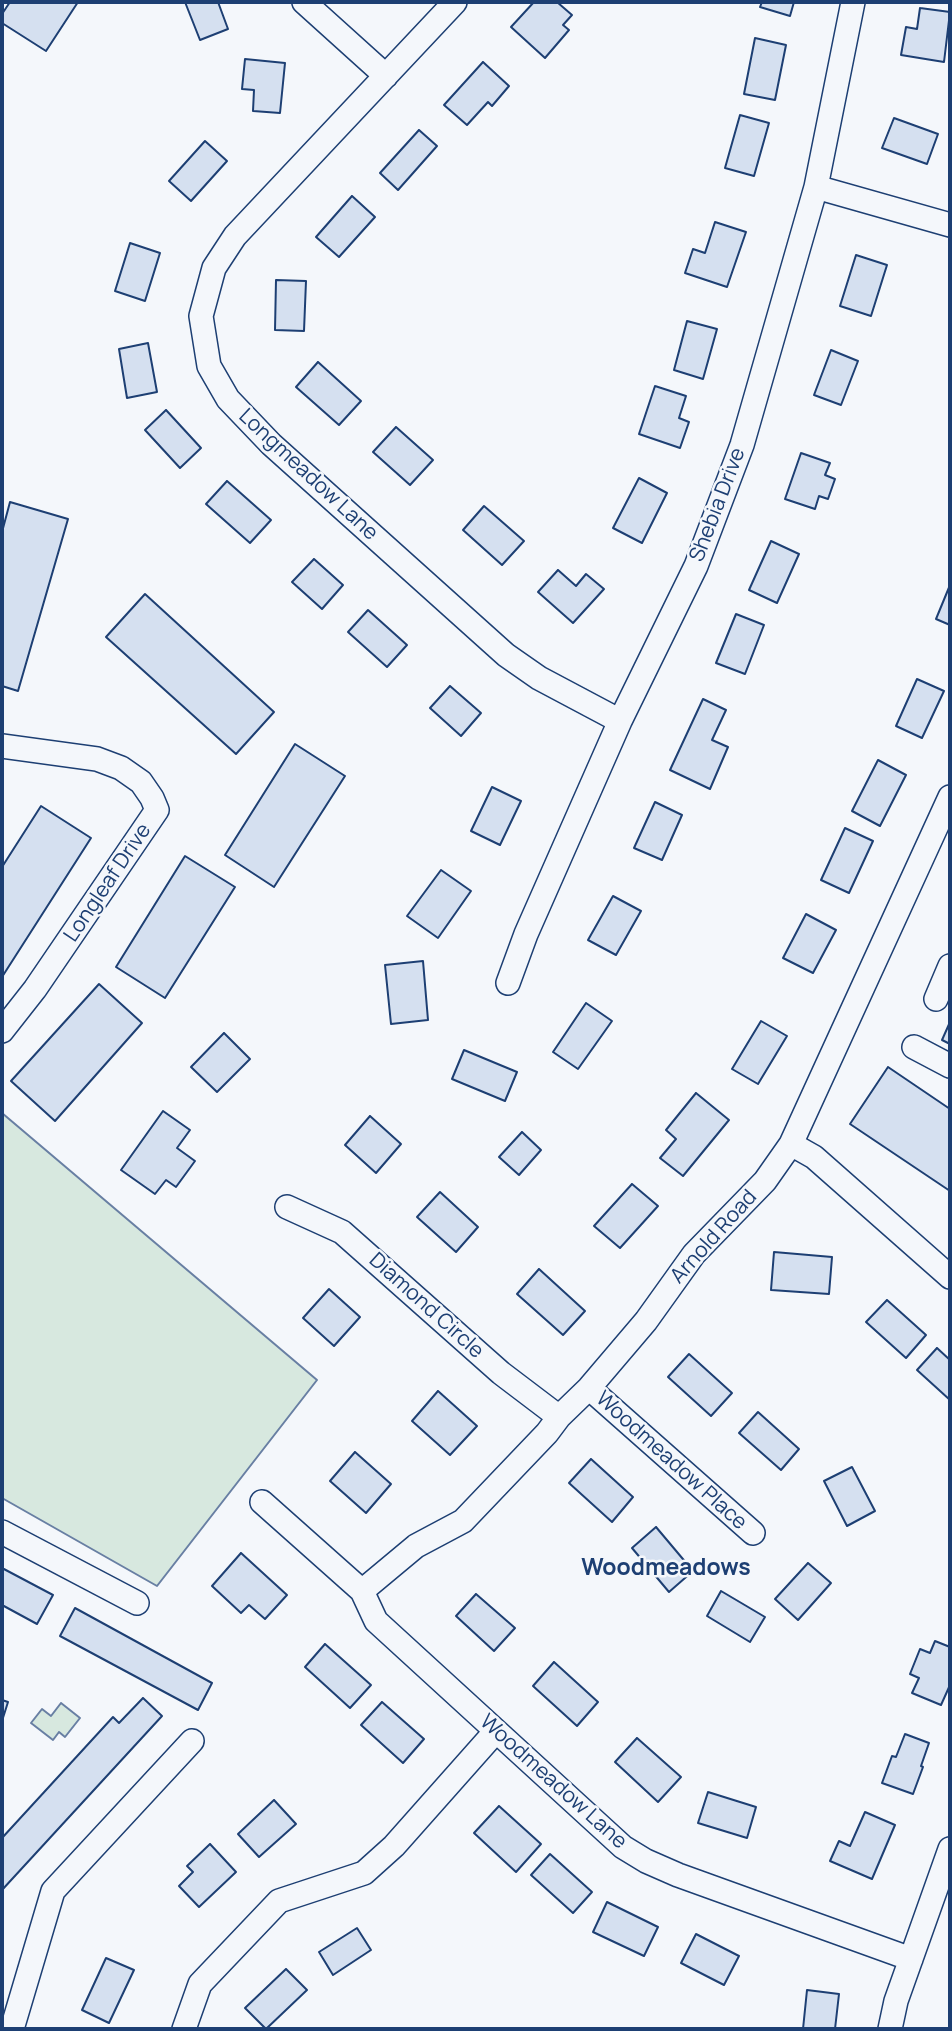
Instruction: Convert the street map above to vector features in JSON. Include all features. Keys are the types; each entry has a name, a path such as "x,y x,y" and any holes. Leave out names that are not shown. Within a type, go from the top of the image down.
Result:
{"street":[{"path":"304,2 386,76"},
{"name":"Longmeadow Lane","path":"455,2 235,236 214,268 201,316 209,366 228,399 271,444 506,655 539,678 620,721"},
{"name":"Shebia Drive","path":"509,983 526,934 620,721 696,566 742,445 816,187 853,2"},
{"path":"816,187 950,225"},
{"name":"Longleaf Drive","path":"2,746 97,759 121,768 141,782 157,810 35,989 2,1031"},
{"name":"Arnold Road","path":"362,1591 416,1546 463,1521 589,1388 646,1321 694,1254 765,1181 791,1144 950,797"},
{"path":"936,999 950,967"},
{"path":"914,1047 950,1066"},
{"path":"791,1144 814,1157 950,1277"},
{"name":"Diamond Circle","path":"287,1207 342,1232 501,1373 559,1417"},
{"name":"Woodmeadow Place","path":"589,1388 753,1533"},
{"name":"Woodmeadow Lane","path":"262,1502 362,1591 376,1621 623,1847 678,1875 911,1959"},
{"path":"2,1532 137,1603"},
{"path":"184,2029 200,1984 279,1901 364,1873 394,1846 496,1731"},
{"path":"12,2029 53,1891 192,1741"},
{"path":"890,2029 896,2001 950,1849"}],"shaded area":[{"path":"2,1113 317,1380 157,1586 2,1498"},
{"path":"61,1703 80,1718 65,1737 59,1732 53,1740 31,1723 42,1709 51,1716"}],"building":[{"path":"10,2 78,2 46,51 2,23 2,14"},
{"path":"185,2 218,2 228,29 200,40"},
{"path":"534,2 557,2 572,15 563,25 569,30 545,58 511,27"},
{"path":"762,2 794,2 790,16 760,7"},
{"path":"920,8 950,12 944,62 901,55 906,27 917,29"},
{"path":"755,38 786,45 775,100 744,94"},
{"path":"245,59 285,63 280,113 253,111 254,90 242,89"},
{"path":"483,62 509,86 492,106 488,102 467,125 444,105"},
{"path":"740,115 769,123 754,176 725,168"},
{"path":"894,118 938,134 927,164 882,148"},
{"path":"419,130 437,146 398,190 380,173"},
{"path":"205,141 227,161 191,201 169,181"},
{"path":"352,196 375,217 339,257 316,237"},
{"path":"715,222 746,232 727,287 685,273 693,249 705,253"},
{"path":"130,243 160,253 145,301 115,291"},
{"path":"856,255 887,265 871,316 840,306"},
{"path":"276,280 306,281 304,331 275,330"},
{"path":"687,321 717,329 703,379 674,370"},
{"path":"148,343 157,392 127,398 119,349"},
{"path":"831,350 858,361 841,405 814,395"},
{"path":"318,362 361,401 339,425 296,387"},
{"path":"655,386 686,396 679,418 689,422 680,448 639,434"},
{"path":"166,410 201,448 180,468 145,430"},
{"path":"396,427 433,460 410,485 373,452"},
{"path":"801,453 830,463 825,475 835,479 828,499 819,496 815,509 785,499"},
{"path":"639,478 667,493 642,543 613,528"},
{"path":"227,481 271,520 250,543 206,504"},
{"path":"10,502 68,519 18,691 2,686 2,532"},
{"path":"484,506 524,541 502,565 463,530"},
{"path":"771,541 799,554 777,603 749,590"},
{"path":"314,559 343,585 322,609 292,582"},
{"path":"558,570 576,586 586,574 604,589 573,623 538,592"},
{"path":"950,585 950,625 936,619"},
{"path":"145,594 274,712 236,754 106,637"},
{"path":"368,610 407,645 387,667 348,632"},
{"path":"736,614 764,625 745,674 716,663"},
{"path":"917,679 944,691 922,738 896,726"},
{"path":"450,686 481,713 461,736 430,708"},
{"path":"703,699 726,710 712,740 728,747 710,789 670,770"},
{"path":"295,744 345,776 274,887 225,855"},
{"path":"878,760 906,775 880,826 852,811"},
{"path":"492,787 521,801 500,845 471,831"},
{"path":"655,802 682,815 662,860 634,848"},
{"path":"41,806 91,838 2,977 2,867"},
{"path":"845,828 873,841 849,893 821,880"},
{"path":"185,856 235,887 165,998 116,967"},
{"path":"441,870 471,891 438,938 407,916"},
{"path":"613,896 641,911 616,955 588,940"},
{"path":"806,914 836,930 813,973 783,958"},
{"path":"423,961 428,1020 391,1024 385,965"},
{"path":"99,984 142,1023 55,1121 11,1081"},
{"path":"586,1003 612,1021 578,1069 553,1052"},
{"path":"761,1021 787,1036 758,1084 732,1069"},
{"path":"950,1022 950,1044 942,1040"},
{"path":"224,1033 250,1059 217,1092 191,1067"},
{"path":"464,1050 517,1072 505,1101 452,1079"},
{"path":"888,1067 950,1109 950,1191 850,1124"},
{"path":"696,1093 729,1120 683,1176 660,1158 676,1139 666,1130"},
{"path":"163,1111 190,1130 177,1148 195,1161 176,1187 166,1180 155,1194 121,1170"},
{"path":"370,1116 401,1144 376,1173 345,1145"},
{"path":"522,1132 541,1150 519,1175 499,1157"},
{"path":"632,1184 658,1206 620,1248 594,1226"},
{"path":"440,1192 478,1227 456,1252 417,1217"},
{"path":"774,1252 832,1257 829,1294 771,1290"},
{"path":"539,1269 585,1311 563,1335 517,1294"},
{"path":"329,1289 360,1317 334,1346 303,1318"},
{"path":"887,1300 926,1335 906,1358 866,1322"},
{"path":"937,1348 950,1360 950,1400 917,1370"},
{"path":"689,1354 732,1393 711,1416 668,1377"},
{"path":"438,1391 477,1426 450,1455 412,1421"},
{"path":"758,1412 799,1449 781,1470 739,1433"},
{"path":"355,1452 391,1484 366,1513 330,1481"},
{"path":"591,1459 633,1497 612,1522 569,1483"},
{"path":"852,1467 875,1511 847,1526 824,1481"},
{"path":"656,1527 693,1571 669,1592 632,1548"},
{"path":"241,1553 287,1595 265,1619 249,1605 241,1613 212,1586"},
{"path":"808,1563 831,1583 798,1620 775,1599"},
{"path":"2,1568 53,1595 37,1624 2,1605"},
{"path":"721,1591 765,1617 750,1642 707,1616"},
{"path":"476,1594 515,1628 494,1651 456,1616"},
{"path":"75,1608 212,1683 198,1710 60,1636"},
{"path":"935,1641 950,1647 950,1685 941,1705 912,1693 919,1678 910,1674 920,1649 930,1653"},
{"path":"325,1644 371,1685 350,1708 305,1667"},
{"path":"554,1662 598,1702 577,1726 533,1686"},
{"path":"143,1698 162,1716 2,1890 2,1838 113,1717 119,1723"},
{"path":"2,1700 8,1702 2,1721"},
{"path":"382,1702 424,1739 403,1763 361,1725"},
{"path":"905,1734 929,1743 913,1794 882,1783 892,1756 896,1757"},
{"path":"637,1738 681,1777 658,1802 615,1762"},
{"path":"708,1792 756,1807 747,1838 698,1823"},
{"path":"274,1800 296,1824 259,1857 238,1834"},
{"path":"499,1806 541,1844 516,1872 474,1833"},
{"path":"865,1812 895,1825 872,1879 830,1861 839,1841 850,1846"},
{"path":"210,1844 236,1872 199,1907 179,1886 193,1872 187,1866"},
{"path":"550,1854 592,1892 573,1913 531,1875"},
{"path":"607,1902 658,1927 644,1956 593,1932"},
{"path":"357,1928 371,1950 333,1975 319,1952"},
{"path":"696,1934 739,1956 724,1985 681,1963"},
{"path":"106,1958 134,1970 109,2023 82,2010"},
{"path":"286,1969 307,1990 266,2029 245,2008"},
{"path":"807,1990 839,1994 835,2029 803,2029"}],"district":[{"name":"Woodmeadows","path":"666,1569"}]}
